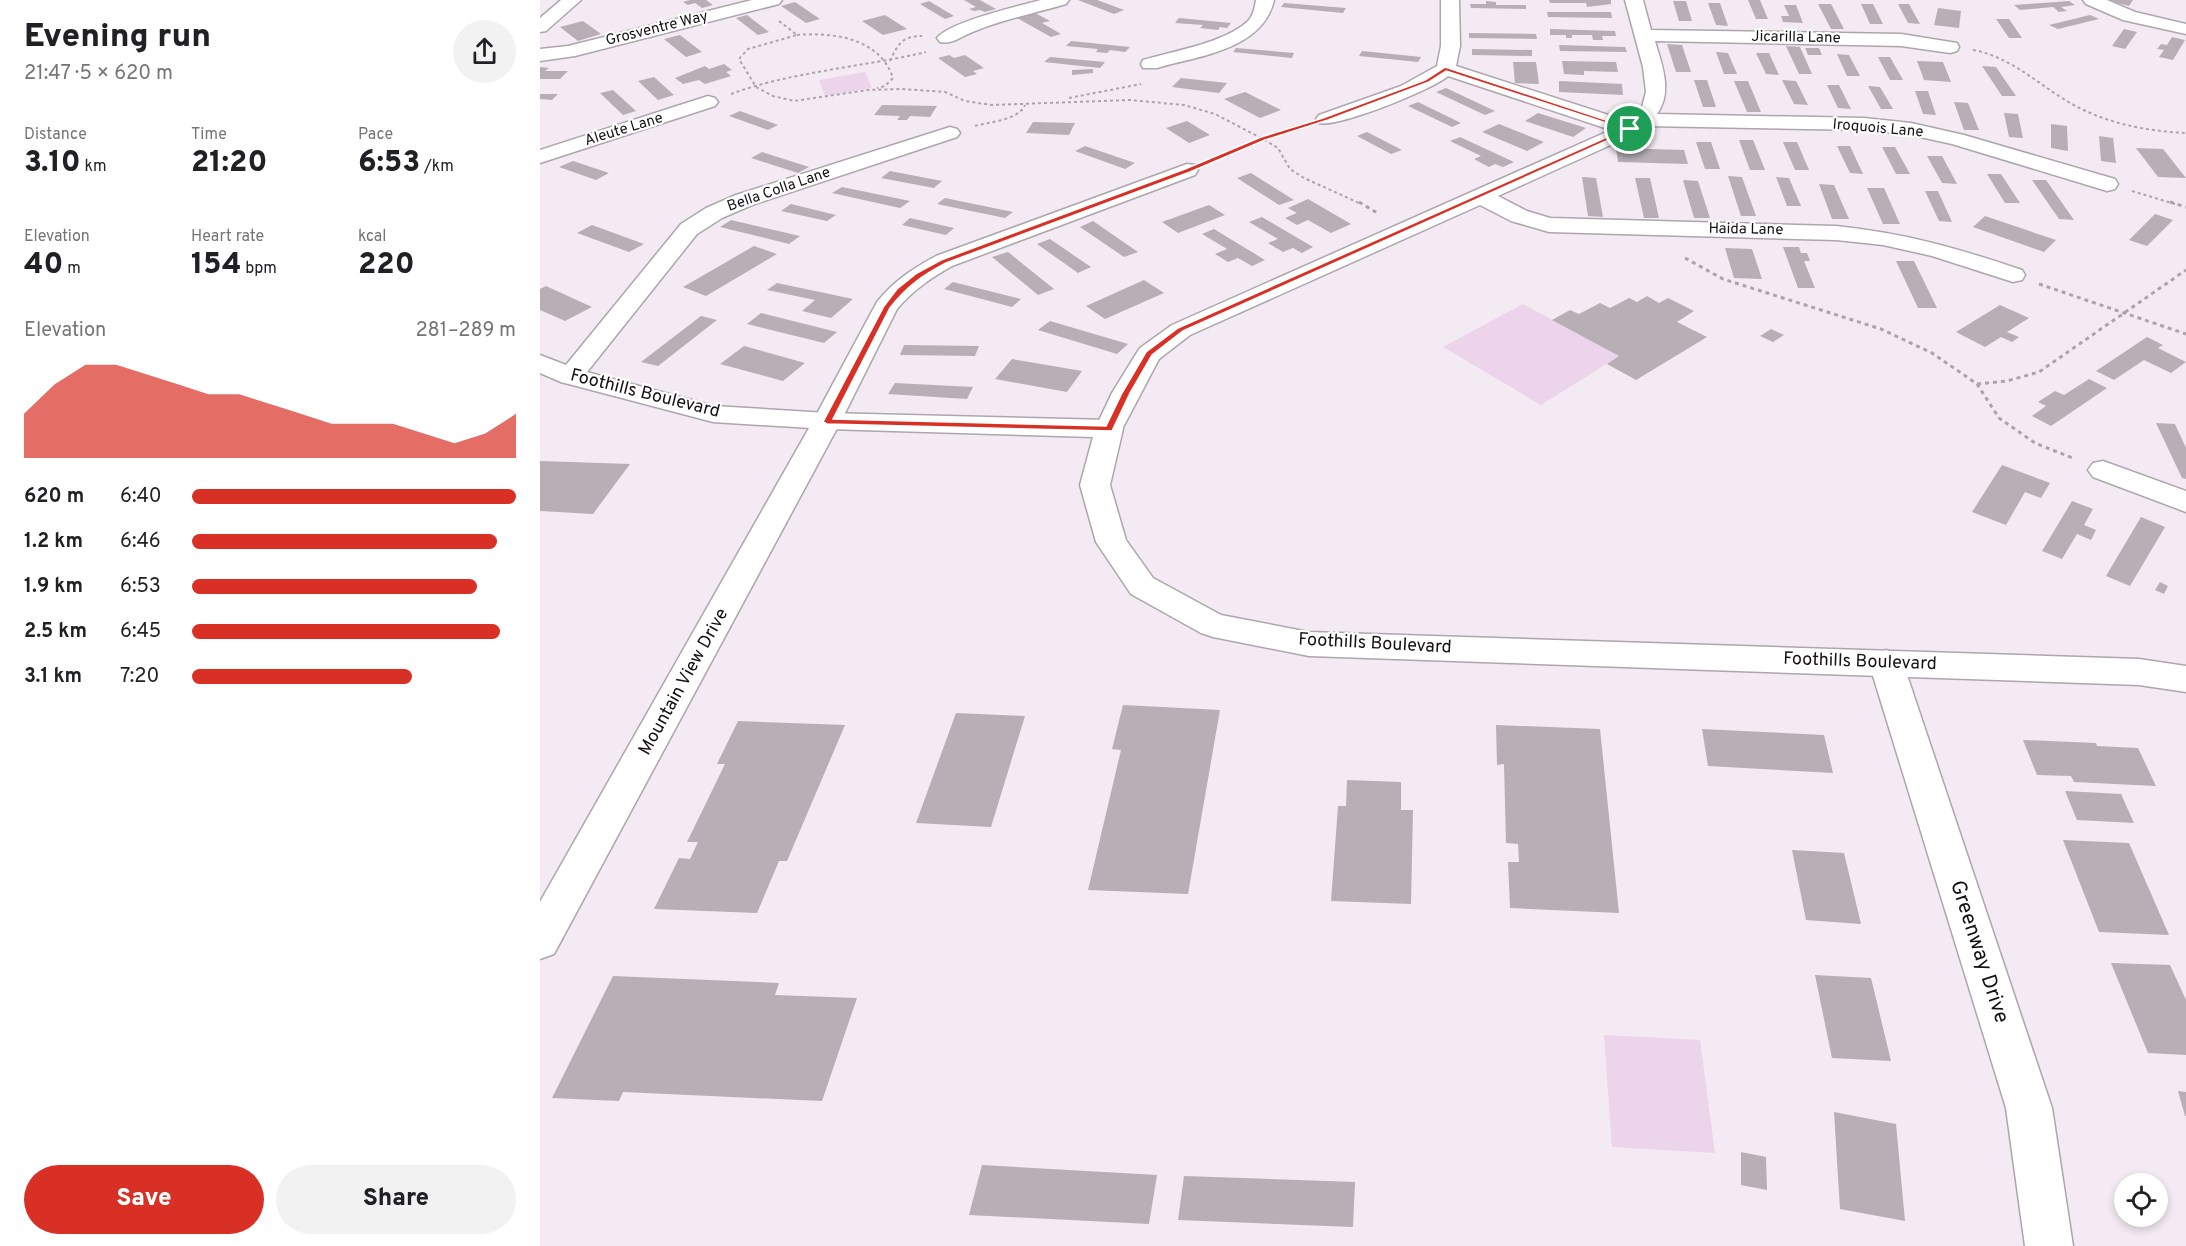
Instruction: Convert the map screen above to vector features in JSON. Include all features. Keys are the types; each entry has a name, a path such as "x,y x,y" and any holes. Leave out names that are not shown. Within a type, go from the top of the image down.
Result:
{"street":[{"path":"540,27 572,0"},
{"path":"946,38 968,27 1060,0"},
{"path":"1150,64 1236,37 1254,26 1262,14 1266,0"},
{"path":"1326,119 1427,81 1445,69 1450,56 1450,0"},
{"path":"1109,429 1126,393 1149,354 1180,330 1636,124 1655,102 1656,80 1634,0"},
{"path":"2092,0 2129,16 2186,29"},
{"name":"Grosventre Way","path":"540,55 568,51 765,2"},
{"name":"Jicarilla Lane","path":"1642,35 1901,40 1950,47"},
{"path":"1445,69 1636,124"},
{"name":"Aleute Lane","path":"540,157 708,102"},
{"name":"Iroquois Lane","path":"1636,124 1864,124 1911,129 1957,139 2107,184"},
{"name":"Bella Colla Lane","path":"570,376 689,229 714,213 744,200 950,133"},
{"name":"Mountain View Drive","path":"540,941 827,422 886,307 900,290 919,275 944,261 1187,170"},
{"name":"Haida Lane","path":"1480,196 1519,216 1549,225 1836,233 1883,238 1938,249 2013,275"},
{"name":"Foothills Boulevard","path":"540,363 570,376 713,414 827,422 1109,429 1095,485 1111,542 1142,586 1213,625 1309,644 2139,672 2186,679"},
{"path":"2103,470 2186,502"},
{"name":"Greenway Drive","path":"1886,663 2029,1108 2049,1246"}],"path":[{"path":"765,2 797,35"},
{"path":"821,32 852,38 868,47 885,62 893,78 885,86 794,100 773,96 755,85 739,59 748,49 797,35 821,32"},
{"path":"890,61 901,39 906,35 946,38"},
{"path":"708,102 755,85 885,62 930,51 946,38"},
{"path":"1950,47 1998,55 2016,64 2063,99 2110,119 2146,129 2186,133"},
{"path":"1049,103 1134,87 1148,80 1150,64"},
{"path":"867,90 902,89 945,93 965,101 992,105 1130,100 1184,105 1215,114 1263,139 1278,148 1290,169 1355,200 1405,229"},
{"path":"950,133 1010,117 1023,110 1025,105"},
{"path":"1187,170 1263,139 1326,119"},
{"path":"2107,184 2186,207"},
{"path":"1685,258 1723,279 1881,329 1932,353 1977,384 1999,418 2035,442 2103,470"},
{"path":"1977,384 2007,381 2039,372 2186,270"},
{"path":"2013,275 2186,334"}],"shaded area":[{"path":"865,72 872,88 825,96 819,80"},
{"path":"1523,304 1619,356 1541,405 1443,347"},
{"path":"1604,1035 1700,1040 1715,1153 1612,1147"}],"building":[{"path":"706,0 713,5 702,8 695,3 688,5 683,2"},
{"path":"964,0 980,0 996,9 985,12 974,11 969,9 976,7"},
{"path":"1078,0 1097,0 1124,10 1114,14"},
{"path":"1549,0 1611,0 1611,4 1587,7 1586,3 1550,3"},
{"path":"1748,0 1760,0 1768,19 1756,19"},
{"path":"2106,0 2133,0 2129,6"},
{"path":"929,1 954,16 945,19 920,4"},
{"path":"1486,1 1496,2 1496,5 1526,5 1526,9 1471,8 1470,4 1486,4"},
{"path":"1673,1 1686,1 1692,21 1679,21"},
{"path":"2069,1 2075,5 2061,7 2067,11 2059,12 2053,7 2020,10 2014,5"},
{"path":"795,2 820,19 806,23 781,6"},
{"path":"1284,3 1346,8 1343,13 1281,7"},
{"path":"1708,3 1720,3 1728,26 1716,25"},
{"path":"1818,4 1831,4 1844,29 1831,29"},
{"path":"1861,4 1873,4 1883,24 1870,24"},
{"path":"1898,4 1909,4 1920,24 1908,23"},
{"path":"1784,5 1796,5 1803,23 1783,22 1781,16 1789,16"},
{"path":"1938,8 1961,11 1959,28 1934,25"},
{"path":"1547,12 1611,12 1612,18 1548,17"},
{"path":"1035,13 1050,21 1042,23 1061,34 1051,37 1017,18"},
{"path":"747,15 769,32 758,35 736,18"},
{"path":"885,15 907,29 883,35 862,21"},
{"path":"2090,15 2099,19 2058,29 2049,25"},
{"path":"1179,18 1231,23 1227,28 1220,27 1218,30 1200,28 1203,25 1175,23"},
{"path":"1996,19 2009,19 2022,38 2009,38"},
{"path":"583,21 601,34 578,41 560,27"},
{"path":"1550,29 1615,31 1616,36 1602,36 1603,40 1593,40 1592,35 1572,35 1572,38 1566,38 1566,35 1550,35"},
{"path":"2124,29 2137,32 2125,49 2112,46"},
{"path":"1469,33 1536,34 1537,39 1469,38"},
{"path":"680,35 702,52 686,57 664,39"},
{"path":"2172,37 2185,40 2173,60 2159,57 2164,50 2157,49 2161,44 2167,45"},
{"path":"1071,41 1130,47 1125,52 1110,50 1107,53 1096,52 1098,49 1066,46"},
{"path":"1667,44 1682,45 1691,72 1676,72"},
{"path":"1559,45 1625,47 1627,52 1560,51"},
{"path":"1786,46 1800,47 1812,74 1799,74"},
{"path":"1236,48 1294,53 1292,58 1233,52"},
{"path":"1805,48 1819,48 1822,55 1808,55"},
{"path":"1472,49 1532,50 1532,56 1472,55"},
{"path":"1362,51 1421,57 1418,62 1359,56"},
{"path":"1716,52 1728,53 1737,74 1724,74"},
{"path":"1756,53 1769,53 1779,75 1766,74"},
{"path":"1837,54 1849,55 1860,76 1847,76"},
{"path":"949,55 954,58 965,55 984,68 973,71 977,74 965,77 938,58"},
{"path":"1050,57 1105,62 1100,68 1044,62"},
{"path":"1878,57 1890,57 1903,80 1890,80"},
{"path":"1562,61 1616,62 1618,72 1584,71 1584,75 1564,74"},
{"path":"1917,61 1943,62 1951,82 1924,80"},
{"path":"1513,62 1536,62 1539,84 1515,83"},
{"path":"724,64 732,70 726,72 731,76 705,84 699,80 683,84 675,78 705,66 709,69"},
{"path":"1982,66 1996,67 2016,96 2002,96"},
{"path":"540,67 549,68 545,71 568,71 560,79 540,79"},
{"path":"1093,69 1093,73 1072,75 1072,70"},
{"path":"654,77 674,95 658,100 638,81"},
{"path":"1181,78 1227,83 1219,93 1172,87"},
{"path":"1694,80 1707,80 1716,107 1703,107"},
{"path":"1782,80 1796,81 1808,105 1794,104"},
{"path":"1559,81 1622,84 1623,95 1559,92"},
{"path":"1734,81 1748,81 1761,112 1747,112"},
{"path":"1827,85 1839,85 1851,109 1838,108"},
{"path":"1868,86 1880,87 1893,109 1881,109"},
{"path":"1446,88 1495,111 1485,115 1436,92"},
{"path":"613,90 636,111 623,115 600,93"},
{"path":"1915,91 1928,91 1936,115 1923,114"},
{"path":"1245,92 1281,110 1260,118 1224,99"},
{"path":"540,94 558,94 552,100 540,99"},
{"path":"1418,102 1461,123 1452,127 1408,106"},
{"path":"1954,102 1968,103 1979,130 1964,130"},
{"path":"882,105 937,106 930,117 910,116 907,120 897,120 900,116 874,115"},
{"path":"740,111 778,125 768,130 729,116"},
{"path":"1538,113 1586,128 1573,137 1525,121"},
{"path":"2004,113 2018,114 2023,138 2009,137"},
{"path":"1187,121 1210,135 1189,143 1166,128"},
{"path":"1033,122 1075,123 1069,135 1026,133"},
{"path":"1499,124 1544,142 1527,151 1482,132"},
{"path":"2051,124 2067,126 2068,151 2051,148"},
{"path":"1367,132 1402,150 1391,154 1357,136"},
{"path":"2099,136 2113,138 2116,163 2101,161"},
{"path":"1460,137 1514,162 1503,167 1495,164 1489,167 1474,159 1481,156 1450,141"},
{"path":"1739,140 1753,140 1765,170 1750,170"},
{"path":"1696,142 1711,142 1720,169 1705,169"},
{"path":"1783,142 1797,142 1809,170 1795,170"},
{"path":"1085,146 1135,163 1125,169 1075,151"},
{"path":"1837,146 1850,146 1863,174 1850,173"},
{"path":"1882,147 1895,147 1910,174 1896,174"},
{"path":"1616,148 1684,150 1688,164 1618,162"},
{"path":"2136,148 2163,149 2186,178 2158,177"},
{"path":"762,152 809,167 798,173 751,158"},
{"path":"1927,156 1942,156 1957,184 1942,183"},
{"path":"573,161 609,173 596,180 559,167"},
{"path":"890,171 942,181 934,188 881,178"},
{"path":"1251,173 1294,200 1279,205 1237,178"},
{"path":"1987,174 2001,174 2020,203 2005,203"},
{"path":"1728,176 1742,177 1756,216 1741,216"},
{"path":"1582,177 1596,178 1603,217 1588,216"},
{"path":"1776,177 1789,178 1801,206 1787,206"},
{"path":"1635,178 1650,178 1659,218 1644,218"},
{"path":"1683,180 1698,181 1710,218 1694,218"},
{"path":"2032,180 2046,180 2074,220 2059,219"},
{"path":"1819,184 1834,185 1849,219 1832,219"},
{"path":"842,187 910,201 900,208 832,193"},
{"path":"1867,188 1884,188 1900,224 1883,224"},
{"path":"1925,191 1938,191 1952,222 1939,221"},
{"path":"945,198 1013,212 1005,218 937,204"},
{"path":"1308,199 1351,224 1331,233 1308,220 1297,225 1285,218 1297,213 1288,208"},
{"path":"791,204 836,215 827,221 781,211"},
{"path":"1209,205 1225,215 1178,233 1162,222"},
{"path":"2155,214 2173,220 2147,246 2129,240"},
{"path":"1985,216 2056,240 2044,252 1973,227"},
{"path":"1262,217 1313,247 1302,253 1293,248 1283,252 1268,243 1278,239 1249,222"},
{"path":"910,218 954,228 946,235 902,225"},
{"path":"731,220 800,236 789,244 720,227"},
{"path":"1093,221 1138,252 1124,257 1080,227"},
{"path":"592,225 644,244 629,252 577,233"},
{"path":"1214,229 1265,260 1252,266 1238,258 1228,262 1215,254 1227,249 1202,234"},
{"path":"1050,239 1091,267 1078,273 1037,244"},
{"path":"754,246 777,254 706,296 683,287"},
{"path":"1783,247 1799,247 1801,253 1807,253 1810,261 1804,261 1815,288 1798,288"},
{"path":"1725,248 1752,249 1762,279 1734,278"},
{"path":"1008,252 1054,289 1038,295 992,257"},
{"path":"1896,261 1914,261 1937,308 1918,308"},
{"path":"1144,280 1164,293 1105,319 1086,306"},
{"path":"953,282 1021,299 1012,307 944,289"},
{"path":"777,283 853,299 831,318 802,311 815,300 767,290"},
{"path":"546,286 592,307 565,321 540,310 540,289"},
{"path":"1647,296 1659,303 1668,298 1694,311 1677,322 1707,337 1636,380 1607,364 1619,356 1552,320 1570,310 1579,314 1600,303 1610,308 1629,298 1637,302"},
{"path":"2000,305 2029,318 2007,332 2019,337 2012,342 2001,337 1985,347 1956,332"},
{"path":"761,313 837,332 824,343 747,324"},
{"path":"701,316 717,320 658,366 641,362"},
{"path":"1050,321 1128,344 1117,354 1038,330"},
{"path":"1771,329 1784,335 1773,342 1760,336"},
{"path":"2147,337 2163,345 2158,348 2186,362 2171,373 2144,360 2114,380 2096,371"},
{"path":"904,345 979,346 975,356 900,355"},
{"path":"744,346 805,363 783,381 720,364"},
{"path":"1012,359 1082,371 1067,392 995,379"},
{"path":"2089,379 2107,388 2051,426 2032,416 2046,406 2038,402 2055,391 2064,395"},
{"path":"895,383 973,387 967,399 888,394"},
{"path":"2156,423 2175,424 2186,448 2186,479 2182,478"},
{"path":"540,461 630,464 593,514 540,511"},
{"path":"2002,465 2050,483 2041,498 2025,492 2006,525 1972,512"},
{"path":"2072,501 2093,509 2084,525 2096,530 2091,540 2077,534 2062,559 2042,551"},
{"path":"2141,517 2165,527 2130,586 2106,576"},
{"path":"2160,582 2168,586 2164,594 2155,590"},
{"path":"1123,705 1220,710 1188,894 1088,890 1121,750 1112,749"},
{"path":"956,713 1025,716 991,827 916,823"},
{"path":"738,721 845,725 787,861 779,861 757,913 654,909 679,858 690,859 698,842 687,842 725,764 717,764"},
{"path":"1496,725 1600,729 1619,913 1510,908 1508,862 1519,862 1518,844 1506,843 1504,764 1497,765"},
{"path":"1702,729 1824,735 1833,773 1708,766"},
{"path":"2023,740 2096,743 2097,746 2138,748 2156,786 2074,782 2071,776 2037,775"},
{"path":"1347,780 1401,782 1401,810 1413,810 1411,904 1331,901 1338,806 1346,806"},
{"path":"2065,791 2121,794 2134,823 2077,820"},
{"path":"2063,840 2129,843 2169,935 2099,932"},
{"path":"1792,850 1844,853 1861,924 1806,920"},
{"path":"2111,963 2170,965 2186,1000 2186,1055 2148,1053"},
{"path":"1815,975 1871,978 1891,1061 1832,1058"},
{"path":"613,976 779,983 775,995 857,998 822,1101 623,1092 619,1101 552,1098"},
{"path":"2178,1091 2186,1092 2186,1116 2185,1116"},
{"path":"1834,1112 1896,1124 1905,1221 1840,1209"},
{"path":"1741,1152 1766,1157 1767,1190 1741,1185"},
{"path":"982,1165 1157,1175 1149,1224 969,1215"},
{"path":"1184,1176 1355,1182 1353,1227 1178,1220"}],"route":[{"path":"1445,69 1630,129 1180,330 1149,354 1126,393 1109,429 827,422 886,307 900,290 919,275 944,261 1187,170 1263,139 1326,119 1427,81 1445,69"}]}
